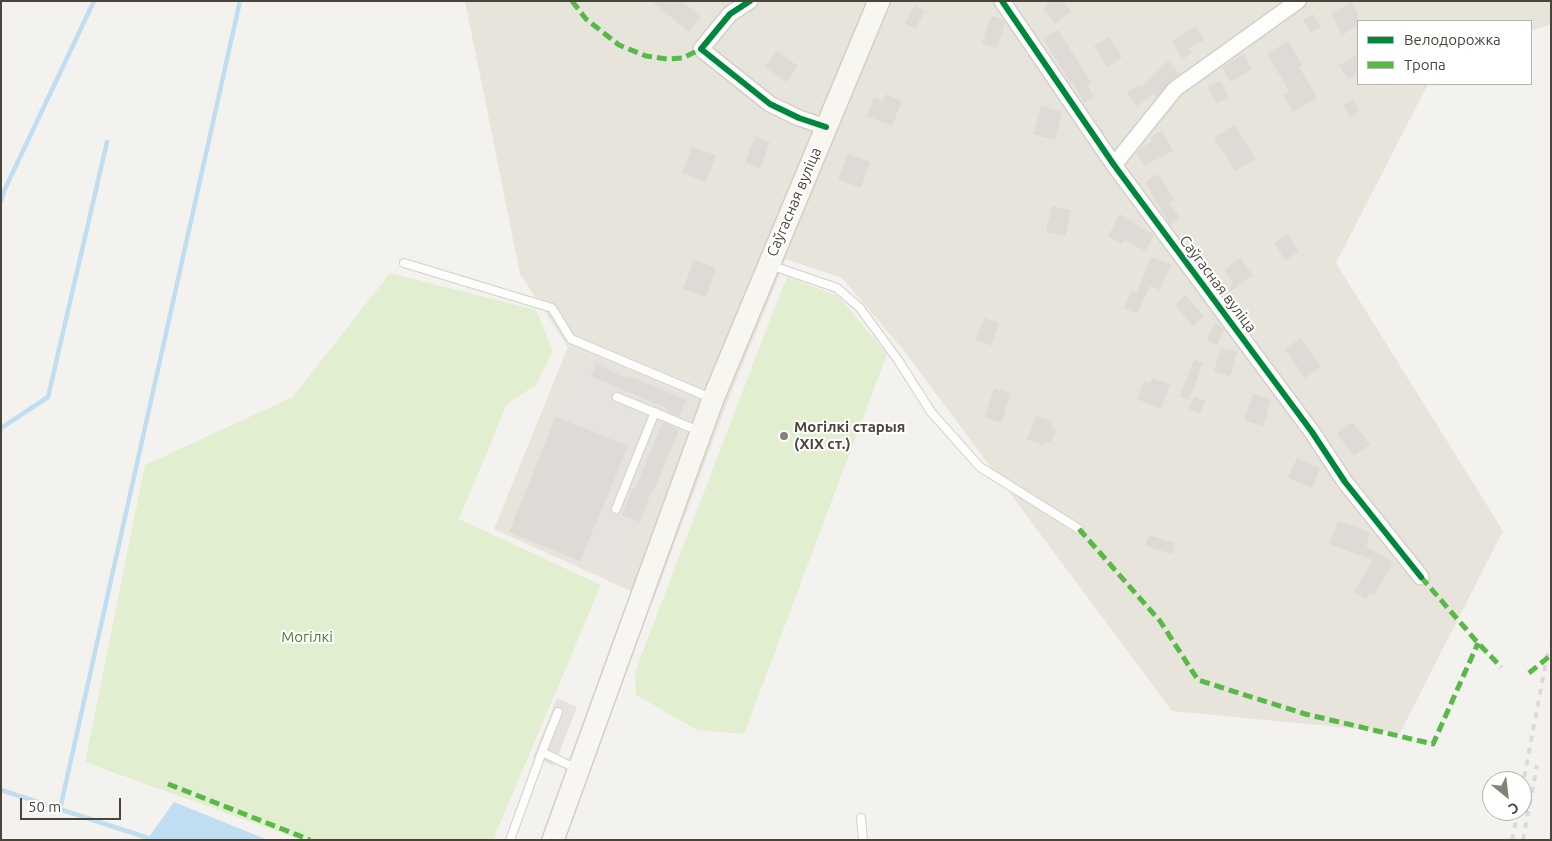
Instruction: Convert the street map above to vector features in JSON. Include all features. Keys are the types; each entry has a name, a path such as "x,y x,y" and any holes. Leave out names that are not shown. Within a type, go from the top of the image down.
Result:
{"main road":[{"name":"Саўгасная вуліца","path":"553,840 700,432 768,264 879,1"}],"street":[{"path":"750,1 730,14 701,49 770,104 826,128"},
{"name":"Саўгасная вуліца","path":"1002,1 1114,165 1312,432 1345,482 1422,577"},
{"path":"1114,165 1175,89 1289,4"}],"lane":[{"path":"404,263 552,308 571,339 713,399"},
{"path":"768,264 837,288 860,308 898,360 931,412 980,467 1079,528"},
{"path":"617,397 700,432"},
{"path":"616,509 655,412"},
{"path":"510,840 558,712"},
{"path":"542,752 578,770"},
{"path":"861,818 863,840"}],"shaded area":[{"path":"465,1 1551,1 1551,24 1532,31 1532,20 1357,20 1357,85 1427,85 1336,263 1503,531 1400,733 1172,711 905,352 842,278 786,259 729,398 653,601 494,529 568,347 520,274"},
{"path":"576,351 692,399 620,580 509,532"},
{"path":"557,698 577,707 554,766 533,757"}],"green space":[{"name":"Могілкі","path":"390,273 536,310 553,351 536,385 507,404 459,519 601,585 493,840 301,840 85,762 145,465 293,397"},
{"path":"788,277 838,296 887,354 744,734 697,730 636,695 635,672"}],"water":[{"path":"174,802 268,840 149,840 148,838"}],"building":[{"path":"651,1 682,1 701,17 689,32"},
{"path":"1052,1 1063,1 1071,11 1055,24 1043,9"},
{"path":"1352,2 1358,15 1357,27 1342,35 1331,13"},
{"path":"915,6 925,11 915,29 905,23"},
{"path":"1313,14 1321,27 1311,33 1303,20"},
{"path":"991,16 1004,20 1005,23 997,48 982,43"},
{"path":"1196,26 1204,40 1189,48 1192,53 1183,59 1172,41"},
{"path":"1058,30 1091,82 1087,84 1094,98 1084,103 1072,81 1071,83 1043,39"},
{"path":"1108,37 1122,57 1108,67 1094,46"},
{"path":"1288,41 1302,65 1299,67 1317,98 1293,112 1283,95 1289,91 1267,54"},
{"path":"777,51 798,66 786,82 765,67"},
{"path":"1244,54 1252,69 1230,82 1222,67"},
{"path":"1357,55 1357,74 1348,80 1339,65"},
{"path":"1168,61 1180,74 1168,83 1157,97 1154,94 1137,106 1127,93 1139,84 1142,87"},
{"path":"1221,81 1228,98 1216,103 1208,86"},
{"path":"886,94 902,101 892,126 867,116 874,97 883,101"},
{"path":"1353,99 1359,110 1350,117 1343,106"},
{"path":"1041,106 1062,112 1055,140 1033,134"},
{"path":"1234,125 1256,158 1236,171 1214,138"},
{"path":"1162,130 1173,151 1145,165 1136,152 1152,141 1150,137"},
{"path":"755,136 770,142 760,168 745,163"},
{"path":"692,147 716,155 706,182 682,173"},
{"path":"848,154 870,162 861,188 838,180"},
{"path":"1158,174 1174,200 1169,203 1180,218 1170,225 1145,182"},
{"path":"1052,206 1071,210 1065,236 1046,232"},
{"path":"1120,214 1154,235 1145,251 1124,240 1122,244 1108,236"},
{"path":"1288,234 1299,252 1285,260 1274,243"},
{"path":"1151,257 1171,265 1160,290 1150,286 1137,314 1124,308 1132,291 1137,293"},
{"path":"1240,258 1253,275 1227,294 1233,282 1224,270"},
{"path":"694,260 716,268 706,297 683,289"},
{"path":"1185,295 1204,316 1193,326 1175,305"},
{"path":"984,318 999,323 991,346 976,340"},
{"path":"1215,323 1224,329 1217,345 1207,340"},
{"path":"1301,338 1321,367 1305,378 1285,349"},
{"path":"1221,348 1237,352 1230,376 1214,371"},
{"path":"1194,360 1203,363 1189,400 1180,396"},
{"path":"596,364 628,379 629,376 686,400 679,417 667,412 668,409 591,376"},
{"path":"1152,378 1170,384 1161,409 1137,399 1144,381 1150,383"},
{"path":"994,388 1010,393 1002,422 985,418"},
{"path":"1253,394 1271,399 1263,426 1244,420"},
{"path":"1194,397 1205,401 1200,413 1189,409"},
{"path":"1037,416 1053,422 1051,427 1057,429 1051,443 1045,441 1043,445 1027,439"},
{"path":"556,417 628,446 580,561 509,532"},
{"path":"663,422 679,430 653,492 651,491 640,522 622,515 632,488 635,489"},
{"path":"1352,422 1370,444 1354,456 1337,434"},
{"path":"1297,458 1320,468 1312,488 1288,478"},
{"path":"1338,521 1370,532 1366,546 1393,562 1374,595 1370,593 1366,599 1354,592 1373,560 1329,544"},
{"path":"1149,535 1175,543 1172,554 1145,546"}],"waterway":[{"path":"1,201 94,1"},
{"path":"60,809 240,1"},
{"path":"1,428 48,397 107,142"},
{"path":"1,790 148,838"}],"railway":[{"path":"1525,771 1547,656 1551,647"},
{"path":"1523,840 1537,765"},
{"path":"1512,840 1516,821"}],"marked path":[{"path":"572,1 586,19 619,45 646,56 667,59 683,58 701,49"},
{"path":"1079,529 1160,621 1198,680 1305,714 1433,744 1478,643"},
{"path":"1421,577 1501,667"},
{"path":"1529,673 1551,655"},
{"path":"168,784 310,840"}],"cycle path":[{"path":"750,1 730,14 701,49 770,104 799,118 826,127"},
{"path":"1002,1 1114,165 1312,432 1345,482 1421,577"}],"place":[{"name":"Могілкі старыя (XIX ст.)","path":"784,436"}]}
